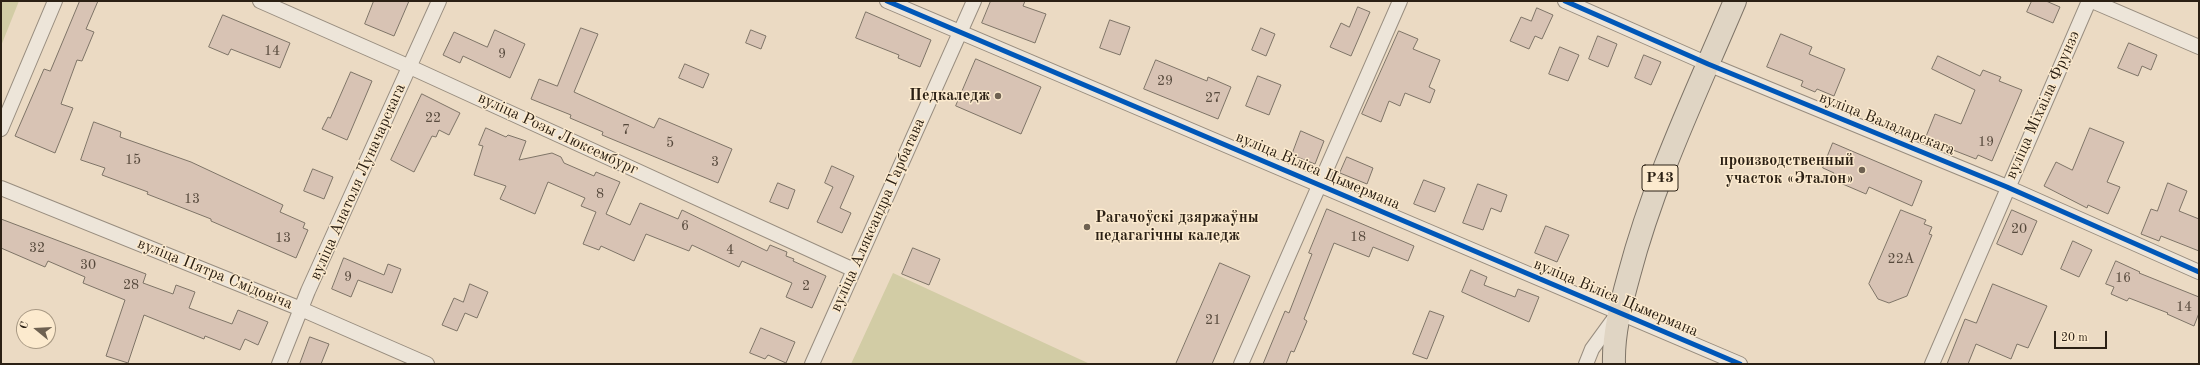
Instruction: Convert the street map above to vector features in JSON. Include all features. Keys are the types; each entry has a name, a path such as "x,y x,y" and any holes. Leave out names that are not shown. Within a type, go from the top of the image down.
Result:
{"main road":[{"name":"Р43","path":"1614,364 1619,313 1639,237 1650,204 1734,1"}],"street":[{"path":"1,129 55,1"},
{"name":"вуліца Розы Люксембург","path":"260,1 410,67 854,270"},
{"name":"вуліца Анатоля Луначарскага","path":"279,364 301,309 440,1"},
{"name":"вуліца Віліса Цымермана","path":"887,1 1320,187 1740,364"},
{"name":"вуліца Аляксандра Гарбатава","path":"812,364 974,1"},
{"path":"1241,364 1320,187 1400,1"},
{"name":"вуліца Валадарскага","path":"1565,1 1708,64 2007,187 2199,272"},
{"name":"вуліца Міхаіла Фрунзэ","path":"1932,364 2007,187 2089,1"},
{"path":"2092,1 2199,47"},
{"name":"вуліца Пятра Смідовіча","path":"1,188 301,309 427,364"},
{"path":"1586,364 1592,349 1619,313"}],"shaded area":[{"path":"1,1 19,1 1,46"},
{"path":"893,273 1090,364 851,364"}],"building":[{"path":"80,1 98,1 86,29 94,32 82,61 77,60 61,104 73,108 55,153 15,136 44,69 50,71"},
{"path":"374,1 409,1 394,36 365,24"},
{"path":"991,1 1025,1 1023,6 1046,14 1035,43 982,23"},
{"path":"2032,1 2046,1 2060,7 2053,23 2027,12"},
{"path":"1358,7 1370,12 1351,56 1330,47 1341,23 1349,27"},
{"path":"1537,8 1553,15 1542,39 1535,36 1529,49 1510,41 1521,17 1531,21"},
{"path":"866,12 931,40 920,67 898,58 899,55 856,38"},
{"path":"223,15 290,43 280,68 231,49 228,55 209,47"},
{"path":"1110,20 1130,27 1120,55 1100,48"},
{"path":"581,28 598,34 574,92 654,128 659,118 732,149 718,183 602,135 603,132 570,118 571,115 531,99 539,79 557,86"},
{"path":"1261,28 1275,34 1266,56 1252,50"},
{"path":"495,30 525,44 510,78 463,56 460,63 443,55 454,32 487,47"},
{"path":"751,30 766,36 761,49 746,43"},
{"path":"1399,31 1418,39 1413,49 1440,60 1429,87 1435,90 1430,103 1405,93 1400,106 1389,101 1381,122 1362,114"},
{"path":"1781,34 1812,47 1809,54 1845,69 1834,96 1817,89 1815,92 1801,86 1803,81 1767,67"},
{"path":"1598,36 1617,44 1608,67 1589,59"},
{"path":"2129,43 2157,55 2151,70 2142,66 2138,76 2118,68"},
{"path":"1560,47 1579,55 1568,81 1549,74"},
{"path":"1644,55 1661,62 1651,85 1635,78"},
{"path":"1938,56 1980,76 1983,70 2001,77 1999,81 2022,90 1992,161 1978,155 1976,159 1925,139 1935,114 1961,124 1975,90 1932,69"},
{"name":"Педкаледж","path":"976,59 1041,87 1021,134 956,106"},
{"path":"1156,60 1207,81 1208,77 1231,87 1218,119 1144,89"},
{"path":"685,64 709,74 703,88 679,78"},
{"path":"351,72 372,81 347,140 322,129 328,117 330,118"},
{"path":"1258,76 1281,85 1269,115 1246,106"},
{"path":"422,94 460,113 449,135 439,130 436,137 432,136 414,172 391,160"},
{"path":"94,122 121,132 120,137 191,162 283,205 280,212 305,223 303,228 308,230 296,258 211,221 211,219 147,194 148,192 102,175 105,168 81,160"},
{"path":"486,128 506,137 508,135 526,141 519,160 552,153 561,157 564,163 594,176 596,172 620,182 606,214 630,225 640,203 678,219 682,210 767,251 770,245 787,252 786,256 794,259 793,261 826,276 812,308 786,297 792,283 742,261 739,267 692,245 689,251 646,234 634,261 601,246 599,250 583,244 596,212 581,206 585,198 548,182 535,214 500,199 506,186 474,175 483,146 479,145"},
{"path":"2090,128 2124,142 2107,182 2120,187 2108,214 2088,205 2087,208 2044,186 2056,162 2072,170"},
{"path":"1301,131 1324,141 1315,164 1292,155"},
{"name":"производственный участок «Эталон»","path":"1833,143 1922,181 1912,206 1869,187 1866,194 1831,179 1834,173 1823,168"},
{"path":"1347,157 1373,168 1367,184 1340,173"},
{"path":"832,166 854,176 840,208 851,213 842,233 817,222 833,187 825,183"},
{"path":"313,169 333,177 324,199 304,191"},
{"path":"1424,180 1445,188 1435,212 1414,204"},
{"path":"778,183 795,190 788,209 770,202"},
{"path":"2168,183 2187,191 2179,211 2199,219 2199,251 2161,236 2159,241 2141,234 2151,209 2157,211"},
{"path":"1478,184 1507,195 1501,212 1491,208 1483,230 1463,223"},
{"path":"1327,209 1414,246 1408,261 1373,247 1369,257 1334,243 1304,319 1307,321 1294,352 1291,351 1286,364 1263,364 1285,311 1289,313 1312,254 1309,253"},
{"path":"1901,210 1926,220 1924,224 1932,227 1929,234 1932,235 1907,296 1889,303 1878,299 1869,284"},
{"path":"2012,210 2037,221 2022,255 1997,244"},
{"path":"1,219 146,274 143,283 173,294 176,285 195,292 189,308 232,324 238,310 268,322 258,345 245,339 240,350 205,336 204,339 144,315 128,363 106,356 125,300 83,283 85,277 48,261 45,267 1,248"},
{"path":"1546,226 1569,235 1557,262 1535,253"},
{"path":"2073,241 2092,250 2079,277 2061,269"},
{"path":"913,248 940,259 929,285 902,274"},
{"path":"344,258 384,275 388,264 401,269 392,293 358,280 351,297 332,289"},
{"path":"2116,261 2140,272 2139,273 2199,297 2199,313 2194,326 2167,314 2168,313 2129,298 2127,301 2111,294 2114,287 2106,284"},
{"path":"1220,263 1250,276 1212,364 1176,364"},
{"path":"1471,270 1487,277 1484,285 1515,297 1518,289 1539,297 1529,322 1462,292"},
{"path":"470,284 488,292 477,318 465,313 457,331 442,325 454,298 463,302"},
{"path":"1993,284 2047,306 2028,348 2017,344 2011,359 1976,344 1968,364 1947,364 1965,319 1976,323"},
{"path":"1430,311 1444,316 1427,359 1413,354"},
{"path":"761,328 795,342 786,363 768,355 765,359 750,353"},
{"path":"310,337 329,344 321,364 300,364"}],"cycle path":[{"path":"887,1 1740,364"},
{"path":"1565,1 1708,64 2007,187 2199,272"}],"place":[{"name":"Педкаледж","path":"998,96"},
{"name":"производственный участок «Эталон»","path":"1862,170"},
{"name":"Рагачоўскі дзяржаўны педагагічны каледж","path":"1087,227"}]}
